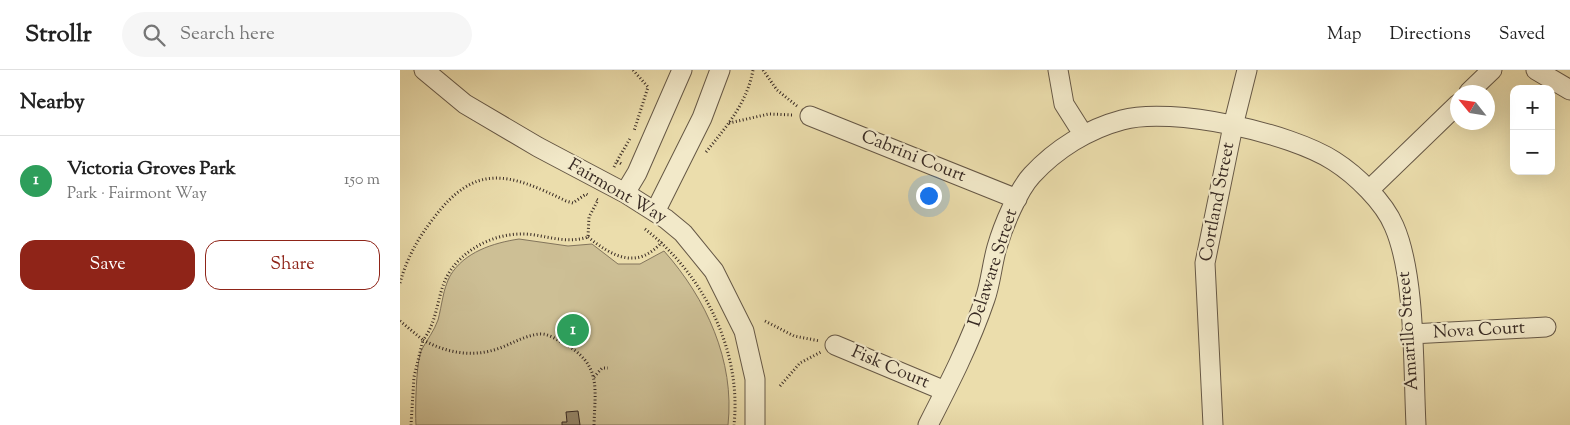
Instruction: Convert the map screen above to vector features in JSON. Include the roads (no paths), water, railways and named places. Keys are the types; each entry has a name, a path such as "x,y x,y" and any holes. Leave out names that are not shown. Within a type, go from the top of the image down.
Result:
{"street":[{"name":"Fairmont Way","path":"424,70 465,104 538,147 625,193 656,212 683,233 714,271 744,332 755,380 755,425"},
{"path":"625,193 637,173 682,70"},
{"path":"656,212 702,118 720,70"},
{"path":"1058,70 1064,104 1083,134"},
{"name":"Cortland Street","path":"1213,425 1205,263 1232,126 1247,70"},
{"path":"1476,85 1492,70"},
{"path":"1536,70 1570,90"},
{"path":"1369,190 1450,112"},
{"name":"Delaware Street","path":"928,425 968,344 986,296 997,246 1017,199 1030,176 1049,159 1083,134 1124,119 1161,115 1232,126"},
{"name":"Cabrini Court","path":"810,116 1017,199"},
{"name":"Amarillo Street","path":"1232,126 1288,140 1334,160 1369,190 1394,225 1406,271 1416,425"},
{"name":"Nova Court","path":"1411,334 1546,327"},
{"name":"Fisk Court","path":"835,345 945,391"}],"place":[{"name":"Victoria Groves Park","path":"573,330"}]}
